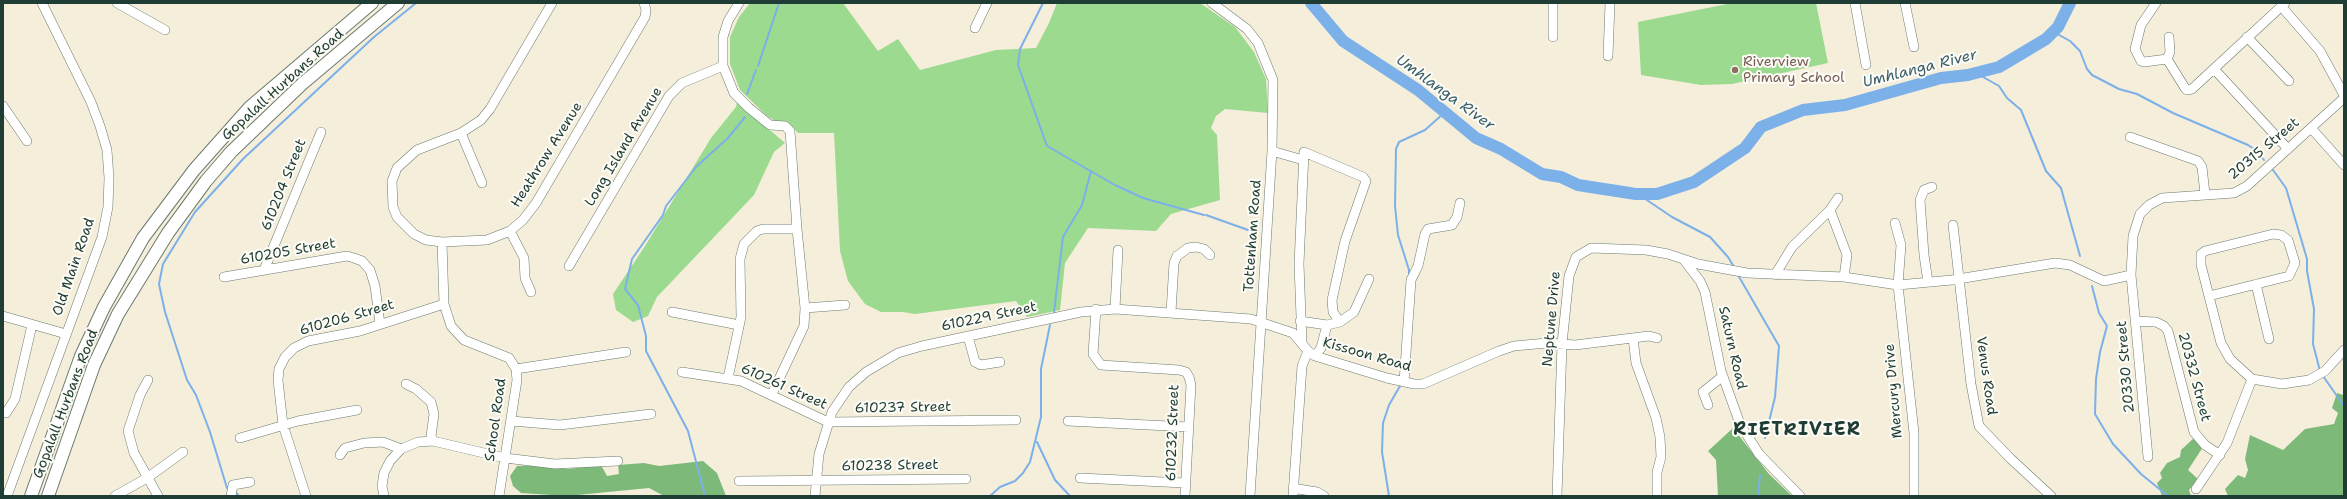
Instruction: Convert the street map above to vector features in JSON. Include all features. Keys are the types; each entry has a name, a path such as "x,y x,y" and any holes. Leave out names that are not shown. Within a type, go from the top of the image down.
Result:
{"main road":[{"name":"Gopalall Hurbans Road","path":"31,496 81,356 104,307 143,238 194,170 250,107 372,3"},
{"name":"Gopalall Hurbans Road","path":"48,496 97,359 118,314 168,233 206,181 262,121 302,84 398,3"}],"street":[{"name":"Old Main Road","path":"7,496 102,237 108,207 109,178 107,150 93,108 42,3"},
{"path":"117,3 165,30"},
{"name":"Heathrow Avenue","path":"552,3 490,109 476,123 461,133 433,143 411,154 397,168 392,181 393,206 397,217 414,234 426,240 442,242 487,240 510,230 523,220 536,203 578,133 645,16 646,10 644,3"},
{"path":"739,3 728,21 723,37 723,66 734,93 749,108 770,125 789,128 793,150 797,229 805,308 802,334 772,394"},
{"path":"975,28 987,3"},
{"name":"Tottenham Road","path":"1212,3 1247,29 1258,43 1267,62 1273,86 1272,151 1250,496"},
{"path":"1553,3 1553,36"},
{"path":"1608,56 1610,3"},
{"path":"1855,3 1866,65"},
{"path":"1905,3 1914,47"},
{"path":"2156,3 2141,25 2135,49 2141,61 2144,62 2167,59"},
{"path":"2167,59 2186,88 2192,89 2283,5 2320,51 2344,97"},
{"path":"2167,59 2170,52 2169,37"},
{"path":"2247,37 2289,81"},
{"name":"Long Island Avenue","path":"569,266 669,96 682,82 723,66"},
{"path":"2214,69 2288,149"},
{"name":"20315 Street","path":"2131,275 2132,236 2138,220 2144,210 2155,201 2162,198 2234,193 2247,186 2344,97"},
{"path":"3,106 28,141"},
{"path":"2311,128 2344,165"},
{"name":"610204 Street","path":"264,270 321,132"},
{"path":"461,133 482,183"},
{"path":"2130,137 2198,161 2202,167 2206,194"},
{"path":"1272,151 1303,160"},
{"path":"1302,343 1299,264 1304,152 1363,177 1366,181 1345,242 1332,300 1333,312 1340,322"},
{"path":"1928,282 1924,255 1920,200 1924,190 1932,187"},
{"path":"1775,275 1792,247 1830,210 1838,198"},
{"path":"1404,382 1411,280 1418,266 1425,234 1428,229 1452,225 1457,217 1460,203"},
{"path":"1830,210 1847,255 1844,277"},
{"name":"Mercury Drive","path":"1894,223 1901,245 1898,285 1914,433 1914,496"},
{"name":"Venus Road","path":"1953,225 1971,384 1979,426 2011,459 2051,496"},
{"path":"728,378 739,325 741,305 740,259 744,244 753,234 763,228 797,229"},
{"path":"510,230 524,258 525,278 532,292"},
{"path":"2209,296 2256,284 2280,280 2289,276 2294,270 2295,262 2288,240 2282,235 2273,234 2204,251 2201,254 2201,265 2221,343 2230,359 2252,379 2282,384 2309,380 2325,371 2344,350"},
{"name":"School Road","path":"442,242 444,304 451,326 464,340 503,354 509,358 516,369 517,380 499,496"},
{"path":"1170,312 1174,263 1178,256 1188,248 1196,247 1204,249 1210,255"},
{"name":"Neptune Drive","path":"1557,496 1562,344 1569,276 1572,264 1583,252 1591,248 1630,248 1668,254 1684,260"},
{"path":"1115,309 1118,250"},
{"name":"610205 Street","path":"224,277 347,256 362,261 370,270 375,286 380,324"},
{"path":"1684,260 1720,269 1748,273 1844,277 1898,285 1959,279 2055,263 2070,265 2104,281 2131,275"},
{"name":"Saturn Road","path":"1684,260 1700,281 1705,292 1723,376 1736,415 1759,454 1800,496"},
{"name":"20330 Street","path":"2131,275 2148,457"},
{"path":"1300,321 1327,326 1340,322 1354,312 1369,279"},
{"path":"2256,284 2269,339"},
{"name":"610206 Street","path":"306,496 283,425 278,394 279,369 285,357 294,348 308,341 360,331 444,304"},
{"path":"805,308 845,304"},
{"name":"610229 Street","path":"815,496 818,454 828,422 849,387 881,362 916,348 1096,309 1170,312 1251,319 1262,322"},
{"name":"610232 Street","path":"1096,309 1093,354 1102,365 1186,372 1191,385 1185,496"},
{"path":"672,312 739,325"},
{"path":"3,316 66,334"},
{"name":"20332 Street","path":"2136,321 2156,322 2168,330 2194,432 2205,444 2220,455"},
{"name":"Kissoon Road","path":"1262,322 1293,333 1311,354 1404,382 1422,384 1514,346 1547,343 1575,345 1649,336 1657,338"},
{"path":"6,413 15,399 32,324"},
{"path":"1324,496 1317,492 1298,490 1293,491 1302,366 1311,354 1321,348 1327,326"},
{"path":"968,336 975,362 981,365 1000,362"},
{"path":"1633,338 1636,363 1656,418 1660,437 1661,457 1657,472 1657,496"},
{"path":"516,369 626,352"},
{"name":"610261 Street","path":"682,372 728,378 772,394 828,422"},
{"path":"1708,405 1703,392 1723,376"},
{"path":"2196,489 2220,455 2232,434 2252,379"},
{"path":"148,380 140,395 128,431 134,453 158,496"},
{"path":"406,384 416,389 431,402 434,414 431,436 433,441"},
{"path":"240,438 283,425 357,410"},
{"path":"511,421 560,425 651,414"},
{"name":"610237 Street","path":"828,422 979,425 1016,420"},
{"path":"1068,420 1189,427"},
{"path":"384,496 382,486 384,473 390,461 401,449 418,442 433,441 505,458 555,464 618,460"},
{"path":"340,455 345,448 364,443 383,442 401,449"},
{"path":"115,496 147,478 183,452"},
{"path":"1080,478 1185,484"},
{"name":"610238 Street","path":"739,481 966,479"},
{"path":"231,496 234,485 250,482"}],"green space":[{"path":"750,3 843,3 878,51 898,39 920,70 996,50 1036,48 1049,23 1057,3 1200,3 1235,27 1254,52 1266,79 1268,113 1225,109 1216,116 1211,128 1217,135 1220,200 1171,214 1156,231 1088,228 1065,263 1060,310 1027,317 1016,301 915,314 903,312 881,312 865,304 848,281 840,251 834,133 798,133 787,121 775,121 766,115 740,90 730,64 730,37 739,17"},
{"name":"Riverview Primary School","path":"1732,3 1816,3 1828,63 1732,84 1701,85 1641,75 1638,22"},
{"path":"737,102 785,143 774,152 754,195 657,297 648,316 633,322 616,310 613,294 645,246 711,138 736,107"},
{"path":"2337,393 2343,395 2344,393 2344,496 2228,496 2225,489 2238,475 2245,478 2248,470 2245,459 2250,435 2283,450 2305,429 2334,424 2338,413 2332,408"},
{"path":"1733,428 1769,474 1792,496 1718,496 1716,460 1708,451"},
{"path":"2194,438 2203,447 2188,470 2198,479 2189,490 2191,496 2162,496 2157,483 2162,478 2160,473 2167,463 2180,457 2181,450"},
{"path":"703,461 717,473 726,496 664,496 649,488 567,496 521,493 513,486 510,476 517,466 541,465 568,469 601,465 607,476 619,474 618,465 644,463 659,466"}],"waterway":[{"path":"227,488 210,432 196,395 187,380 165,312 159,284 163,264 195,212 243,159 374,37 416,3"},
{"path":"758,66 779,3"},
{"path":"1043,3 1020,49 1018,65 1047,146 1115,185 1143,198 1204,215"},
{"name":"Umhlanga River","path":"1311,3 1343,41 1418,90 1476,138 1501,149 1542,174 1561,177 1578,185 1636,194 1657,194 1694,182 1745,148 1761,127 1803,110 1845,105 1941,78 1968,75 1999,67 2046,39 2058,27 2070,3"},
{"path":"2052,31 2070,41 2080,51 2087,69 2092,75 2119,89 2137,94 2173,113 2248,145 2257,151 2264,160"},
{"path":"747,94 756,70"},
{"path":"1976,73 1999,86 2007,98 2021,110 2046,171 2061,188 2080,256"},
{"path":"1409,276 1409,270 1398,235 1395,206 1396,149 1399,142 1425,130 1444,113"},
{"path":"705,496 688,431 646,351 646,336 638,305 625,289 632,259 663,215 666,206 696,167 728,138 745,117"},
{"path":"2273,170 2286,188 2307,259 2307,271 2314,309 2313,344 2320,371"},
{"path":"1054,312 1063,237 1082,205 1091,171"},
{"path":"1638,194 1672,217 1710,237 1728,257 1734,267"},
{"path":"1206,215 1248,230"},
{"path":"1738,275 1779,346 1775,397 1765,438"},
{"path":"2092,286 2099,313 2107,326 2100,352 2096,379 2095,414 2113,444 2141,474 2168,496"},
{"path":"990,496 1000,487 1015,481 1023,473 1030,462 1041,417 1041,369 1050,325"},
{"path":"2323,376 2344,406"},
{"path":"1389,496 1382,452 1383,423 1389,405 1400,386"},
{"path":"1037,442 1055,480 1070,496"},
{"path":"1758,496 1760,475"},
{"path":"235,491 239,496"}],"place":[{"name":"Riverview Primary School","path":"1735,70"}],"district":[{"name":"RIETRIVIER","path":"1797,430"}]}
